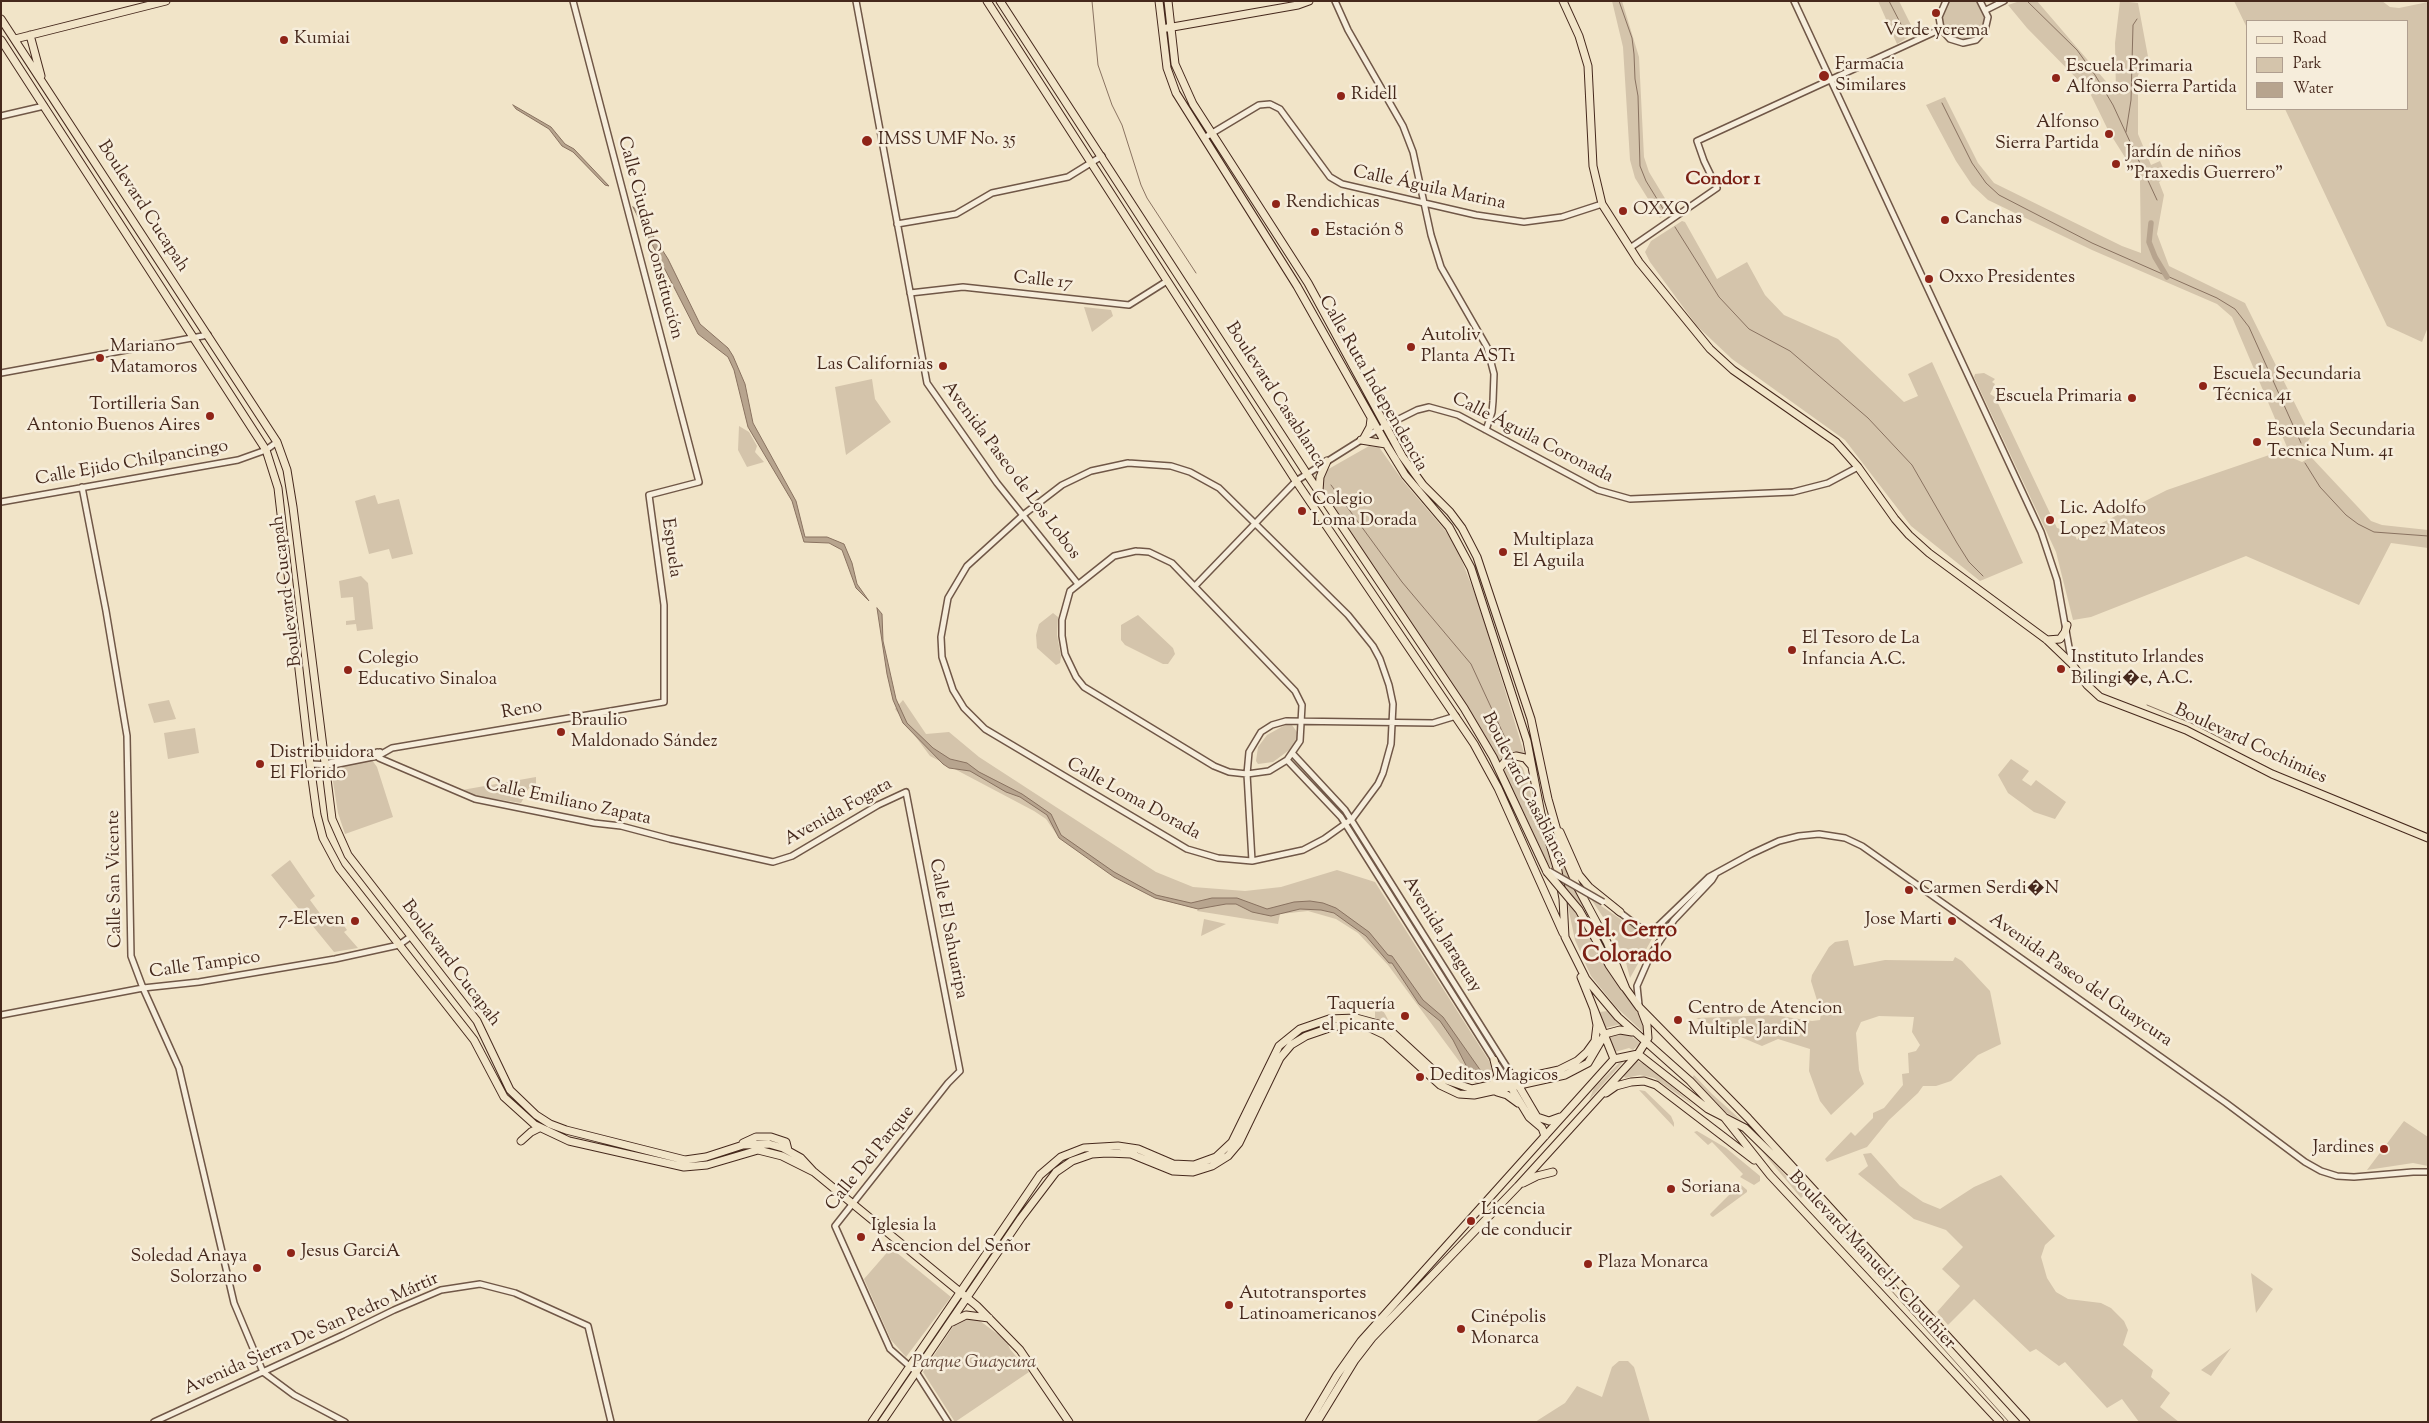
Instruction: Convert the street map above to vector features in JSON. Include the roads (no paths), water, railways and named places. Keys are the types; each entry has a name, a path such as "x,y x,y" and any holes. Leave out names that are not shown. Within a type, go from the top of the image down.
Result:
{"main road":[{"path":"15,39 166,1"},
{"name":"Boulevard Casablanca","path":"987,1 1296,481 1456,716 1490,772 1565,937"},
{"name":"Boulevard Casablanca","path":"1000,1 1307,474 1464,708 1499,769 1542,864 1579,910 1609,965 1626,990"},
{"name":"Calle Ruta Independencia","path":"1159,1 1167,68 1172,82 1204,138 1288,270 1377,430 1405,475 1459,542 1471,568 1522,722 1541,814 1558,872 1563,900 1565,937 1579,965"},
{"name":"Calle Ruta Independencia","path":"1168,1 1175,64 1181,80 1212,133 1308,283 1384,426 1412,471 1462,528 1477,557 1530,719 1555,825"},
{"path":"1162,29 1298,6 1309,1"},
{"name":"Boulevard Cochimies","path":"1563,1 1579,36 1588,66 1593,166 1602,204 1630,248 1710,349 1733,370 1836,442 1858,467 1895,519 1921,546 2047,640 2072,664 2092,692 2107,701 2186,730 2272,774 2428,838"},
{"name":"Boulevard Cucapah","path":"1,19 119,197 131,219 277,442 287,470 293,507 332,819 348,855 477,1021 506,1083 515,1096 543,1120 566,1130 685,1160 706,1157 741,1145 769,1144 788,1150 806,1161 814,1172"},
{"path":"30,35 42,81"},
{"name":"Boulevard Cucapah","path":"1,40 266,450 278,488 317,816 330,853 474,1040 504,1097 539,1128 569,1142 684,1167 707,1165 758,1150 790,1159 814,1172"},
{"path":"106,202 111,203 119,197"},
{"path":"1371,418 1370,427 1362,439 1386,444"},
{"path":"1319,492 1320,477 1327,461"},
{"path":"2047,640 2060,639 2067,625"},
{"path":"1500,655 1523,704 1532,736 1541,784 1545,788"},
{"path":"1499,769 1508,758 1516,756 1525,758 1532,768"},
{"path":"1555,825 1566,841 1578,875 1589,887 1620,912"},
{"name":"Boulevard Manuel J. Clouthier","path":"1555,825 1577,886 1607,942 1626,990 1639,1007 1743,1113 2026,1422"},
{"path":"1579,965 1580,976 1614,1060"},
{"name":"Boulevard Manuel J. Clouthier","path":"1579,965 1596,993 1635,1033 1690,1081 1724,1117 1762,1166 2000,1422"},
{"name":"Boulevard Manuel J. Clouthier","path":"1639,1007 1647,1025 1646,1043"},
{"path":"1513,1084 1560,1070 1583,1057 1595,1041 1597,1025 1594,1010"},
{"path":"882,1422 913,1370 964,1295 1050,1179 1072,1161 1092,1154 1116,1152 1137,1156 1165,1169 1187,1172 1212,1166 1228,1156 1242,1137 1280,1058 1291,1045 1312,1033 1341,1025 1368,1027 1385,1035 1434,1080 1447,1089 1465,1095 1513,1084 1562,1076 1588,1063 1605,1034 1620,1030 1635,1033"},
{"path":"1317,1422 1372,1338 1518,1186 1646,1043"},
{"path":"1309,1422 1337,1375 1361,1341 1460,1233 1544,1136 1614,1060 1638,1054"},
{"name":"Boulevard Manuel J. Clouthier","path":"1638,1054 1708,1109 1745,1128 1790,1172 1802,1178"},
{"path":"1491,1089 1498,1076 1494,1060"},
{"path":"1588,1063 1596,1067 1599,1075"},
{"path":"1595,1100 1624,1083 1644,1081 1656,1085 1762,1166"},
{"name":"Avenida Jaraguay","path":"1513,1084 1525,1111 1538,1121"},
{"name":"Avenida Jaraguay","path":"1513,1084 1538,1121 1544,1136"},
{"path":"1491,1089 1513,1098 1525,1111"},
{"path":"1538,1121 1549,1121 1563,1115"},
{"path":"521,1141 539,1128"},
{"path":"566,1130 569,1142 584,1134"},
{"path":"814,1172 990,1318 1020,1350 1069,1422"},
{"path":"1518,1186 1537,1176 1553,1172"},
{"path":"872,1422 948,1326 964,1295"},
{"path":"948,1326 966,1315 990,1318"}],"street":[{"name":"Calle Ciudad Constitución","path":"573,1 699,482 650,495"},
{"name":"Avenida Paseo de Los Lobos","path":"856,1 928,386 1023,515 1078,584"},
{"path":"1335,1 1348,30 1403,126 1413,152 1441,267 1488,347 1494,374 1493,401 1486,430"},
{"path":"1794,1 2041,532 2052,560 2067,625 2072,664"},
{"path":"1946,1 1939,17 1941,29 1950,39 1969,42 1981,35 1985,30 1988,17 1980,1"},
{"path":"1986,10 2004,1"},
{"path":"1630,248 1717,188 1704,161 1698,141 1941,29"},
{"name":"Calle Águila Marina","path":"1204,138 1259,105 1270,104 1280,109 1330,177 1342,184 1476,215 1524,222 1562,217 1602,204"},
{"path":"1,116 44,106"},
{"path":"898,224 956,214 992,193 1068,177 1102,156"},
{"name":"Calle 17","path":"910,294 963,287 1128,305 1167,281"},
{"path":"1,373 208,335"},
{"name":"Calle Águila Coronada","path":"1195,586 1257,524 1296,481 1384,426 1417,410 1430,407 1439,408 1458,416 1585,484 1613,496 1630,499 1793,492 1828,483 1858,467"},
{"name":"Calle Ejido Chilpancingo","path":"1,502 238,460 266,450 277,442"},
{"name":"Calle Loma Dorada","path":"1128,463 1171,466 1190,472 1219,488 1257,524 1348,615 1373,646 1389,685 1393,723 1391,744 1383,773 1378,784 1346,825 1303,850 1252,861 1218,858 1187,849 985,729 964,708 947,676 942,657 940,637 948,598 967,566 1023,515 1076,477 1109,466 1128,463"},
{"name":"Calle San Vicente","path":"82,487 106,611 127,736 130,948 143,988 182,1077 234,1303 263,1372"},
{"name":"Espuela","path":"650,495 664,605 664,702"},
{"path":"1136,551 1161,556 1172,564 1296,691 1302,705 1303,722 1300,741 1293,754 1269,771 1246,774 1230,772 1214,766 1084,687 1076,677 1065,654 1062,636 1062,620 1070,591 1078,584 1114,556 1136,551"},
{"name":"Reno","path":"310,764 326,764 378,756 392,748 664,702"},
{"path":"1252,861 1246,774 1248,752 1261,732 1272,725 1286,722 1433,723 1456,716"},
{"name":"Avenida Jaraguay","path":"1293,754 1334,796 1352,819 1513,1084"},
{"name":"Calle Emiliano Zapata","path":"378,756 475,799 594,823 621,826 756,860"},
{"name":"Avenida Jaraguay","path":"1287,760 1332,805 1346,825 1494,1060 1513,1084"},
{"name":"Avenida Fogata","path":"756,860 772,862 792,856 878,805 906,792"},
{"name":"Calle El Sahuaripa","path":"906,792 960,1071"},
{"name":"Avenida Paseo del Guaycura","path":"1548,871 1620,912 1643,930 1654,931 1658,929 1696,886 1779,841 1819,834 1853,841 2226,1103 2305,1162 2321,1171 2337,1176 2354,1177 2428,1172"},
{"name":"Avenida Paseo del Guaycura","path":"1639,1007 1637,986 1651,954 1674,920 1712,880 1715,874"},
{"name":"Calle Tampico","path":"1,1015 143,988 199,982 290,967 399,945 410,937"},
{"name":"Calle Del Parque","path":"948,1422 913,1370 890,1349 836,1229 836,1224 948,1083 960,1071"},
{"name":"Avenida Sierra De San Pedro Mártir","path":"154,1422 441,1290 480,1284 515,1293 588,1326 611,1422"},
{"path":"263,1372 271,1380 294,1395 345,1422"}],"water":[{"path":"513,105 551,127 565,144 574,149 609,186 605,185 573,152 562,146 549,129 516,109"},
{"path":"633,207 637,210 668,259 700,324 728,348 733,356 745,384 753,423 796,501 805,537 827,537 844,544 852,563 857,584 869,601 856,588 842,550 829,543 804,542 792,501 748,427 734,370 728,357 698,334"},
{"path":"877,608 882,614 883,641 896,699 907,723 933,748 950,759 967,763 979,772 1022,794 1051,814 1061,835 1114,872 1156,895 1191,903 1212,898 1237,898 1267,909 1294,902 1310,901 1336,908 1369,932 1388,955 1392,956 1423,1000 1443,1017 1483,1074 1479,1078 1471,1075 1453,1040 1440,1021 1419,1004 1392,963 1389,963 1366,936 1334,913 1300,909 1271,916 1252,912 1236,904 1198,909 1155,898 1114,877 1059,838 1047,815 1020,797 1006,792 970,771 949,768 943,764 903,723 893,700"}],"waterway":[{"path":"1092,1 1098,65 1112,105 1122,125 1141,185 1147,198 1196,273"},
{"path":"1619,1 1632,38 1638,96 1640,166 1646,181 1665,212"},
{"path":"1889,1 1905,32"},
{"path":"2027,1 2077,50 2095,75 2113,105 2157,200"},
{"path":"2126,132 2131,100 2133,25 2137,19"},
{"path":"1942,103 1972,163 1986,183 1999,195 2092,243 2217,298 2235,309 2249,327 2301,443"},
{"path":"2151,223 2149,242 2155,257 2167,277"},
{"path":"1675,227 1719,297 1749,329 1790,351 1868,418 1912,465 1969,562 1983,576"},
{"path":"2305,463 2320,487 2346,515 2358,524 2374,532 2428,536"},
{"path":"1331,485 1402,582 1471,664 1508,744"},
{"path":"2147,705 2191,723 2230,743"},
{"path":"1805,1194 2009,1422"}],"place":[{"name":"Verde ycrema","path":"1936,13"},
{"name":"Kumiai","path":"284,40"},
{"name":"Farmacia Similares","path":"1824,76"},
{"name":"Escuela Primaria Alfonso Sierra Partida","path":"2056,78"},
{"name":"Ridell","path":"1341,96"},
{"name":"Alfonso Sierra Partida","path":"2109,134"},
{"name":"IMSS UMF No. 35","path":"867,141"},
{"name":"Jardín de niños \"Praxedis Guerrero\"","path":"2116,164"},
{"name":"Rendichicas","path":"1276,204"},
{"name":"OXXO","path":"1623,211"},
{"name":"Canchas","path":"1945,220"},
{"name":"Estación 8","path":"1315,232"},
{"name":"Oxxo Presidentes","path":"1929,279"},
{"name":"Autoliv Planta AST1","path":"1411,347"},
{"name":"Mariano Matamoros","path":"100,358"},
{"name":"Las Californias","path":"943,366"},
{"name":"Escuela Secundaria Técnica 41","path":"2203,386"},
{"name":"Escuela Primaria","path":"2132,398"},
{"name":"Tortilleria San Antonio Buenos Aires","path":"210,416"},
{"name":"Escuela Secundaria Tecnica Num. 41","path":"2257,442"},
{"name":"Colegio Loma Dorada","path":"1302,511"},
{"name":"Lic. Adolfo Lopez Mateos","path":"2050,520"},
{"name":"Multiplaza El Aguila","path":"1503,552"},
{"name":"El Tesoro de La Infancia A.C.","path":"1792,650"},
{"name":"Instituto Irlandes Bilingi�e, A.C.","path":"2061,669"},
{"name":"Colegio Educativo Sinaloa","path":"348,670"},
{"name":"Braulio Maldonado Sández","path":"561,732"},
{"name":"Distribuidora El Florido","path":"260,764"},
{"name":"Carmen Serdi�N","path":"1909,890"},
{"name":"7-Eleven","path":"355,921"},
{"name":"Jose Marti","path":"1952,921"},
{"name":"Taquería el picante","path":"1405,1016"},
{"name":"Centro de Atencion Multiple JardiN","path":"1678,1020"},
{"name":"Deditos Magicos","path":"1420,1077"},
{"name":"Jardines","path":"2384,1149"},
{"name":"Soriana","path":"1671,1189"},
{"name":"Licencia de conducir","path":"1471,1221"},
{"name":"Iglesia la Ascencion del Señor","path":"861,1237"},
{"name":"Jesus GarciA","path":"291,1253"},
{"name":"Plaza Monarca","path":"1588,1264"},
{"name":"Soledad Anaya Solorzano","path":"257,1268"},
{"name":"Autotransportes Latinoamericanos","path":"1229,1305"},
{"name":"Cinépolis Monarca","path":"1461,1329"}],"district":[{"name":"Condor 1","path":"1723,181"},
{"name":"Del. Cerro Colorado","path":"1627,944"}],"park label":[{"name":"Parque Guaycura","path":"974,1364"}]}
